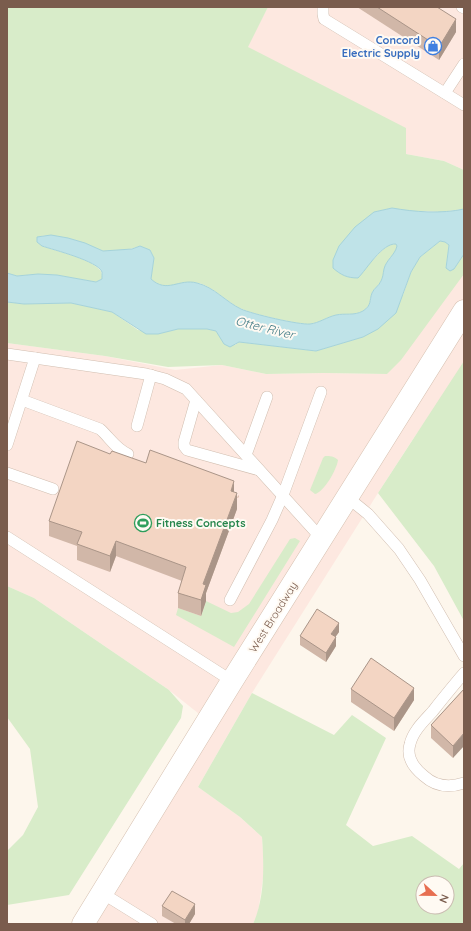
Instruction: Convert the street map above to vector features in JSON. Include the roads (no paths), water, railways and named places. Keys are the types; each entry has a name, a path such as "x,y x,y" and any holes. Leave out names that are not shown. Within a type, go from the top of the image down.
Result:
{"main road":[{"name":"West Broadway","path":"83,924 464,311"}],"lane":[{"path":"323,7 322,14 324,18 464,105"},
{"path":"445,93 464,64"},
{"path":"7,354 152,375 173,382 186,389 322,539"},
{"path":"7,445 10,424 22,400 35,358"},
{"path":"137,426 152,375"},
{"path":"230,600 272,520 283,495 321,392"},
{"path":"246,455 267,398"},
{"path":"22,400 95,426 108,435 121,451 128,454"},
{"path":"196,400 184,442 184,446 187,450 259,470"},
{"path":"7,473 53,489"},
{"path":"347,497 382,528 407,560 464,656"},
{"path":"7,537 232,682"},
{"path":"464,673 417,730 410,745 409,753 415,768 427,779 436,784 446,787 464,783"},
{"path":"102,893 152,924"}],"water":[{"name":"Otter River","path":"392,208 428,212 446,212 464,209 464,254 454,269 450,271 446,268 449,245 440,241 420,257 411,272 396,313 378,329 363,337 316,351 239,342 230,347 224,344 216,331 207,329 178,329 158,334 146,334 112,312 71,303 24,304 7,302 7,273 17,276 38,274 57,275 96,282 102,279 102,272 93,264 75,256 42,246 37,242 37,237 51,235 85,243 103,251 132,249 140,246 150,250 154,258 151,279 157,283 168,286 184,282 197,283 209,288 241,309 265,316 296,323 310,324 336,315 356,313 363,311 369,305 372,293 380,283 385,266 397,246 396,244 391,245 380,252 358,278 347,277 339,273 333,268 333,260 339,246 355,227 374,212"}],"place":[{"name":"Concord Electric Supply","path":"433,46"},
{"name":"Fitness Concepts","path":"143,523"}]}
